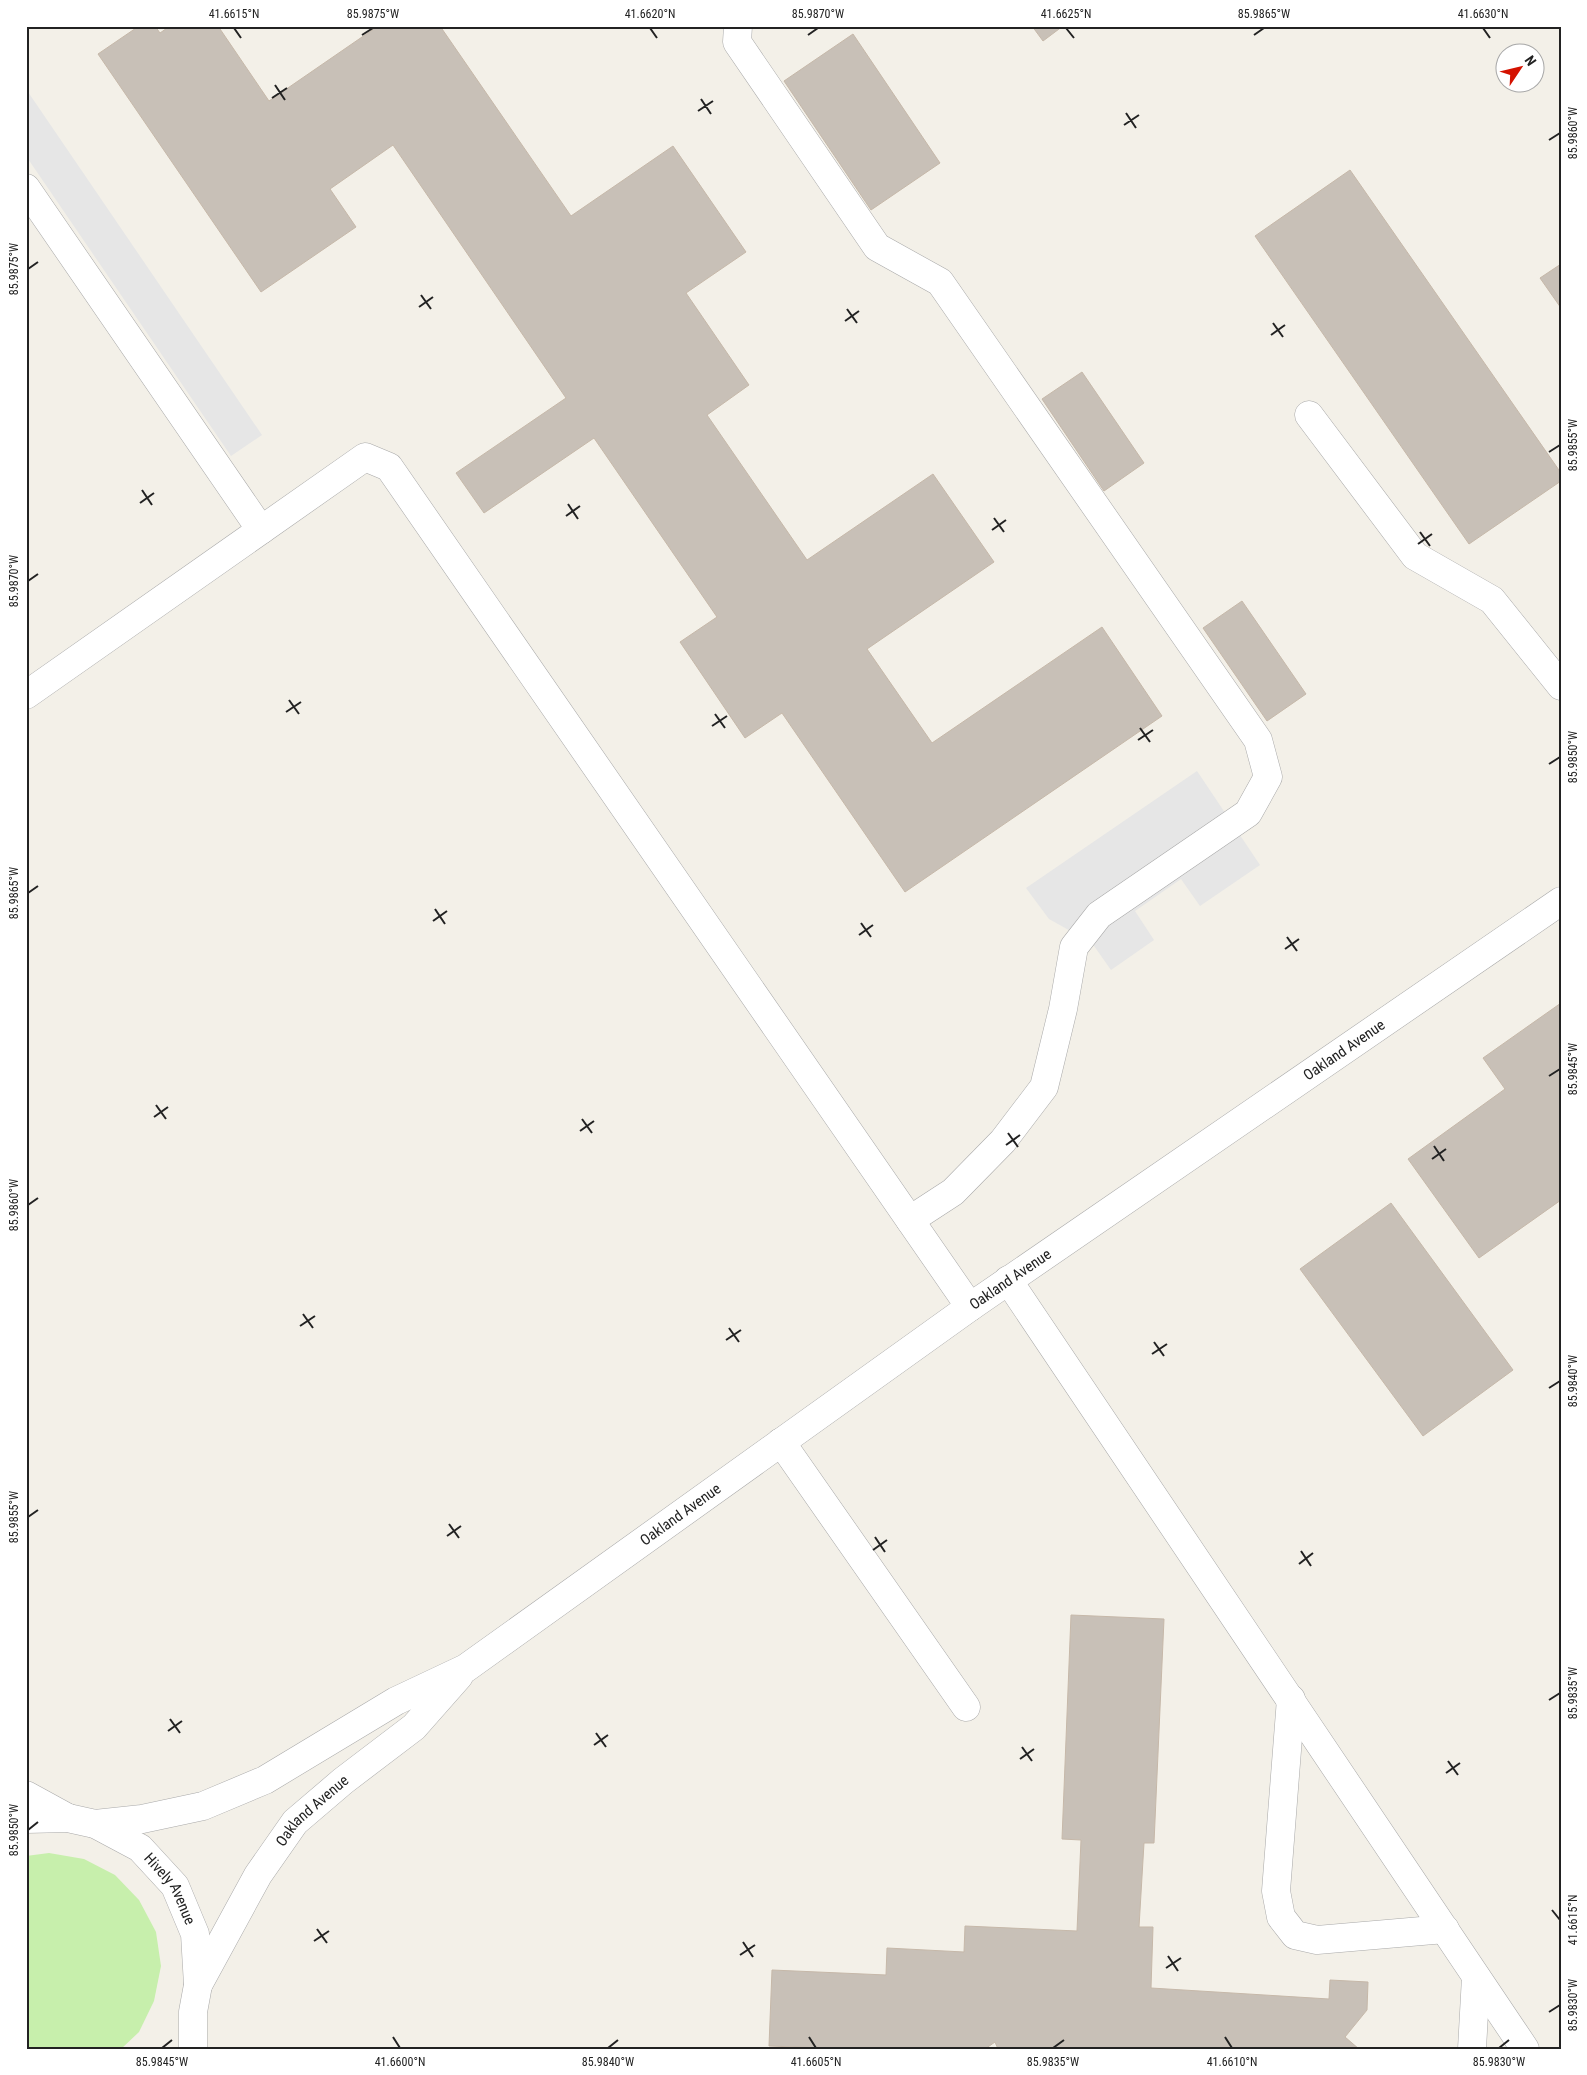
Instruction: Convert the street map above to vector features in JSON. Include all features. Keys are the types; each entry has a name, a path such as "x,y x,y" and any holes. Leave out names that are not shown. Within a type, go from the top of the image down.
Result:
{"street":[{"path":"738,26 737,42 877,247 940,282 1258,740 1268,777 1248,812 1099,915 1094,921 1074,947 1063,1009 1044,1087 1003,1140 953,1192 910,1220"},
{"path":"26,188 261,530"},
{"path":"1309,416 1414,556 1492,600 1561,686"},
{"path":"26,695 365,457 389,467 970,1307"},
{"name":"Oakland Avenue","path":"95,1824 142,1819 203,1806 265,1780 396,1701 466,1668 1008,1280 1561,901"},
{"path":"1008,1280 1525,2049"},
{"path":"781,1442 966,1707"},
{"name":"Oakland Avenue","path":"198,1985 258,1875 295,1822 343,1781 414,1727 466,1668"},
{"path":"1290,1699 1276,1892 1281,1917 1295,1935 1317,1940 1445,1929"},
{"name":"Hively Avenue","path":"26,1794 68,1818"},
{"name":"Hively Avenue","path":"26,1819 68,1818 95,1824 140,1848 175,1886 195,1934 198,1985 193,2012 193,2049"},
{"path":"1472,2049 1476,1977"},
{"name":"Hively Avenue","path":"174,2049 193,2012"}],"green space":[{"path":"49,1853 84,1859 115,1875 139,1900 156,1932 161,1966 154,2001 139,2032 121,2049 26,2049 26,1856"}],"shaded area":[{"path":"26,89 262,435 231,456 26,156"},
{"path":"1197,771 1260,865 1200,906 1181,879 1135,911 1154,940 1111,970 1092,943 1049,919 1026,888"}],"building":[{"path":"139,26 155,26 160,33 170,26 218,26 269,101 378,26 440,26 571,216 673,146 746,252 686,293 749,385 707,415 807,560 933,474 994,562 867,649 932,743 1102,627 1162,716 905,892 782,713 745,738 680,642 717,617 594,438 484,513 456,473 566,398 393,145 330,189 356,227 261,292 98,54"},
{"path":"1032,26 1063,26 1043,41"},
{"path":"853,34 940,163 871,210 784,81"},
{"path":"1350,170 1561,473 1561,481 1469,544 1255,236"},
{"path":"1561,264 1561,308 1540,278"},
{"path":"1082,372 1144,463 1104,491 1042,399"},
{"path":"1242,601 1306,694 1267,721 1203,628"},
{"path":"1561,1003 1561,1200 1479,1258 1408,1159 1505,1089 1483,1058"},
{"path":"1391,1203 1513,1370 1423,1436 1300,1269"},
{"path":"1071,1615 1164,1619 1154,1843 1144,1843 1139,1927 1153,1927 1151,1988 1329,1999 1330,1980 1368,1982 1367,2010 1345,2037 1359,2049 998,2049 995,2042 985,2049 847,2049 769,2046 772,1970 886,1975 887,1948 964,1952 965,1926 1077,1931 1081,1840 1062,1839"}]}
